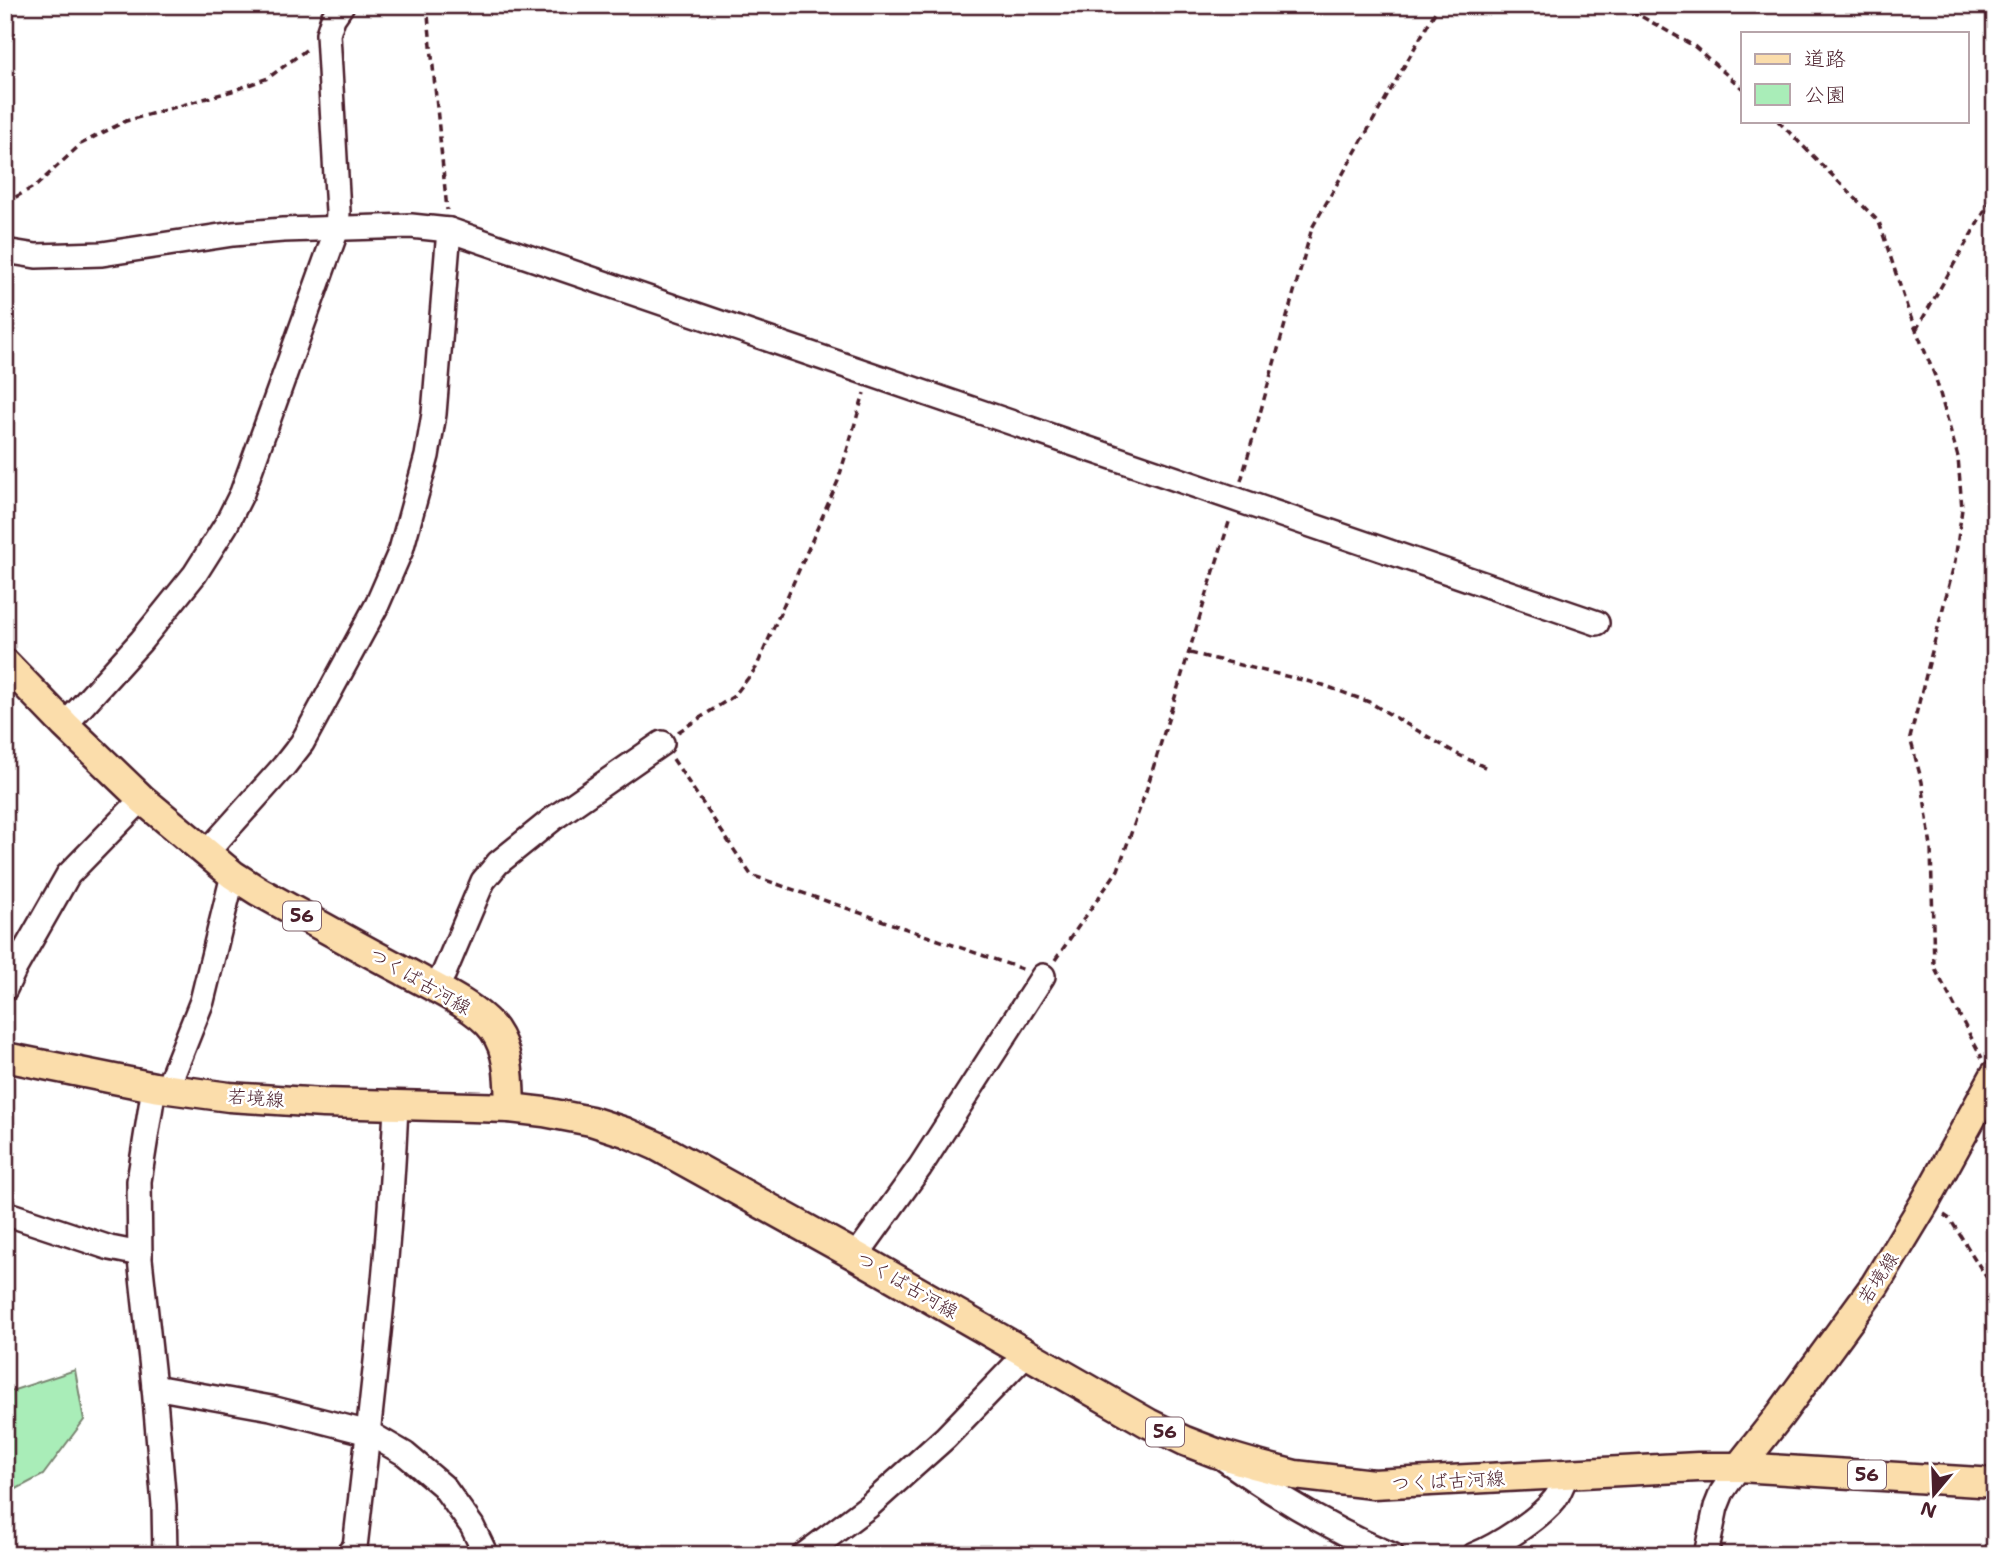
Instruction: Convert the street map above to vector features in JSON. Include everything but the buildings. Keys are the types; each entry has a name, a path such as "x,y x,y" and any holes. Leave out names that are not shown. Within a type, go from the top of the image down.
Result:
{"main road":[{"name":"つくば古河線","path":"5,663 142,799 233,875 482,1017 493,1028 503,1046 509,1073 510,1108 591,1121 657,1146 1148,1423 1185,1441 1216,1453 1295,1475 1373,1484 1698,1467 1739,1467 1995,1483"},
{"name":"若境線","path":"5,1057 161,1088 229,1097 323,1103 510,1108"},
{"name":"若境線","path":"1739,1467 1875,1285 1924,1204 1994,1077"}],"street":[{"path":"65,725 195,574 226,525 242,493 337,229 328,34 333,18 342,5"},
{"path":"5,251 36,256 102,254 233,234 284,230 411,226 449,230 1597,623"},
{"path":"207,852 302,743 377,605 401,550 427,456 449,230"},
{"path":"435,988 461,937 483,881 498,863 554,818 662,743"},
{"path":"5,989 68,875 142,799"},
{"path":"165,1555 164,1505 140,1254 139,1181 161,1088 202,1001 233,875"},
{"path":"856,1256 920,1167 1044,976"},
{"path":"347,1555 355,1547 369,1433 392,1195 396,1105"},
{"path":"5,1213 110,1248 140,1254"},
{"path":"804,1555 869,1506 935,1447 1026,1354"},
{"path":"154,1387 271,1408 369,1433 405,1454 443,1486 472,1526 486,1555"},
{"path":"1216,1453 1352,1547 1392,1555"},
{"path":"1706,1555 1716,1507 1722,1492 1739,1467"},
{"path":"1474,1555 1493,1548 1529,1522 1555,1499 1567,1475"}],"path":[{"path":"427,5 449,230"},
{"path":"870,375 838,481 757,668 734,696 662,743 751,875 1044,976 1118,870 1146,791 1236,498 1312,228 1439,5"},
{"path":"1621,5 1694,46 1741,87"},
{"path":"5,203 37,185 81,144 96,136 126,121 268,78 328,34"},
{"path":"1779,122 1879,222 1916,330 1935,376 1958,457 1962,509 1955,561 1910,738 1922,782 1931,847 1934,967 1994,1077"},
{"path":"1916,330 1995,193"},
{"path":"1189,652 1323,685 1369,702 1459,755 1489,769"},
{"path":"1924,1204 1950,1219 1995,1291"}],"green space":[{"path":"75,1370 84,1420 43,1475 5,1495 5,1393"}]}
